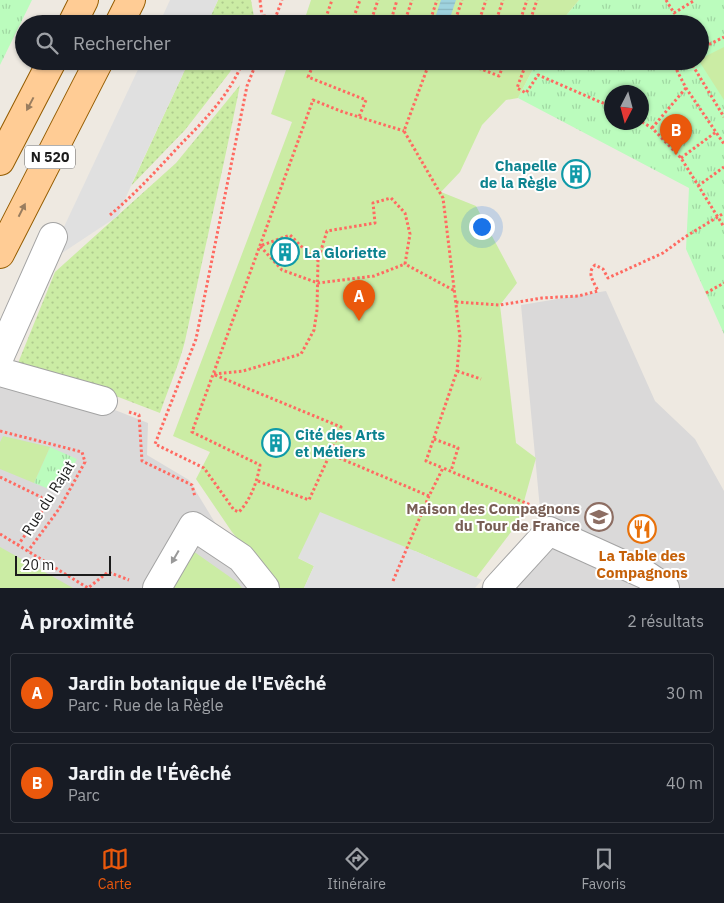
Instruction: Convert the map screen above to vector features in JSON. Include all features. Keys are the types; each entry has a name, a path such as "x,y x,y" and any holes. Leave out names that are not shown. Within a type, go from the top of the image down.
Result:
{"main road":[{"path":"76,15 84,0"},
{"path":"123,15 131,0"},
{"name":"N 520","path":"0,161 47,70"},
{"name":"N 520","path":"0,254 94,70"}],"street":[{"path":"0,356 53,237"},
{"path":"0,372 103,401"},
{"path":"146,585 193,526 240,558 265,588"},
{"path":"497,588 549,531 646,575 665,588"}],"path":[{"path":"260,0 262,15"},
{"path":"277,15 282,0"},
{"path":"327,15 332,0"},
{"path":"355,15 360,0"},
{"path":"373,15 378,0"},
{"path":"393,15 398,0"},
{"path":"407,15 412,0"},
{"path":"432,15 437,0"},
{"path":"457,15 462,0"},
{"path":"481,15 486,0"},
{"path":"498,15 504,0"},
{"path":"522,15 527,0"},
{"path":"532,15 537,0"},
{"path":"666,0 674,13 695,0"},
{"path":"709,44 724,37"},
{"path":"110,215 138,191 200,124 237,78 240,70"},
{"path":"253,70 247,86 196,339 155,444 204,468 234,510 239,512 258,481 260,465 192,432 313,100 404,131 442,198 460,337 457,371 426,461 538,508"},
{"path":"311,70 308,77 366,100 359,117"},
{"path":"404,131 427,70"},
{"path":"484,70 499,76 501,70"},
{"path":"524,70 517,88 526,93 538,75 604,103"},
{"path":"677,70 686,88 724,144"},
{"path":"695,70 724,117"},
{"path":"652,128 686,88"},
{"path":"649,126 681,158 724,227"},
{"path":"681,158 716,132"},
{"path":"698,186 724,167"},
{"path":"213,374 243,371 301,354 314,330 317,310 318,260 327,231 375,223 373,204 391,198 405,213 410,234 406,264"},
{"path":"456,302 500,305 542,298 578,296 598,291 590,273 595,265 603,269 608,278 663,253 724,213"},
{"path":"260,246 290,235 318,260"},
{"path":"260,246 282,270 318,283 374,276 406,264 455,291"},
{"path":"706,293 724,283"},
{"path":"457,371 481,379"},
{"path":"213,374 342,427 308,500 258,481"},
{"path":"103,401 139,415 142,460 192,485 199,509 193,526"},
{"name":"Rue du Rajat","path":"0,431 82,452 85,462 59,508 28,551"},
{"path":"434,439 458,448 451,471"},
{"path":"330,454 429,496"},
{"path":"393,582 429,496 443,468"},
{"name":"Rue du Rajat","path":"0,477 41,497 43,510 18,545"},
{"name":"Rue du Rajat","path":"0,534 88,588 108,572 146,585"}],"shaded area":[{"path":"170,0 218,0 211,15 163,15"},
{"path":"138,70 185,70 118,216 47,263"},
{"path":"606,291 655,401 695,439 724,491 724,588 480,588 541,520 521,305"},
{"path":"0,365 148,423 147,455 189,480 258,588 0,588"},
{"path":"320,512 482,580 475,588 304,588 314,566 298,558"}],"green space":[{"path":"0,0 32,0 25,15 15,15 15,35 0,65"},
{"path":"218,0 251,0 254,15 211,15"},
{"path":"311,0 579,0 566,15 306,15"},
{"path":"579,0 724,0 724,334 686,249 689,188 518,98 532,70 709,70 709,15 566,15"},
{"path":"724,47 724,100 705,70 709,70 709,54"},
{"path":"185,70 231,70 185,130 131,186"},
{"path":"286,70 532,70 518,98 506,100 482,125 460,172 441,192 476,206 517,283 500,305 516,443 536,458 518,523 476,578 415,551 298,558 314,566 304,588 279,588 232,532 196,479 210,452 173,436 292,122 271,114"},
{"path":"240,85 185,341 160,413 108,393 16,368 55,272 176,163"},
{"path":"3,436 50,447 34,483 0,469 0,442"},
{"path":"50,447 77,459 59,493 34,483"},
{"path":"0,547 73,588 0,588"},
{"path":"193,551 237,582 242,588 168,588"}],"water":[{"path":"441,0 456,0 451,15 436,15"}],"place":[{"name":"Jardin de l'Évêché","path":"676,155"},
{"name":"Chapelle de la Règle","path":"576,174"},
{"name":"La Gloriette","path":"285,252"},
{"name":"Jardin botanique de l'Evêché","path":"359,321"},
{"name":"Cité des Arts et Métiers","path":"276,443"},
{"name":"Maison des Compagnons du Tour de France","path":"599,517"},
{"name":"La Table des Compagnons","path":"642,529"}]}
